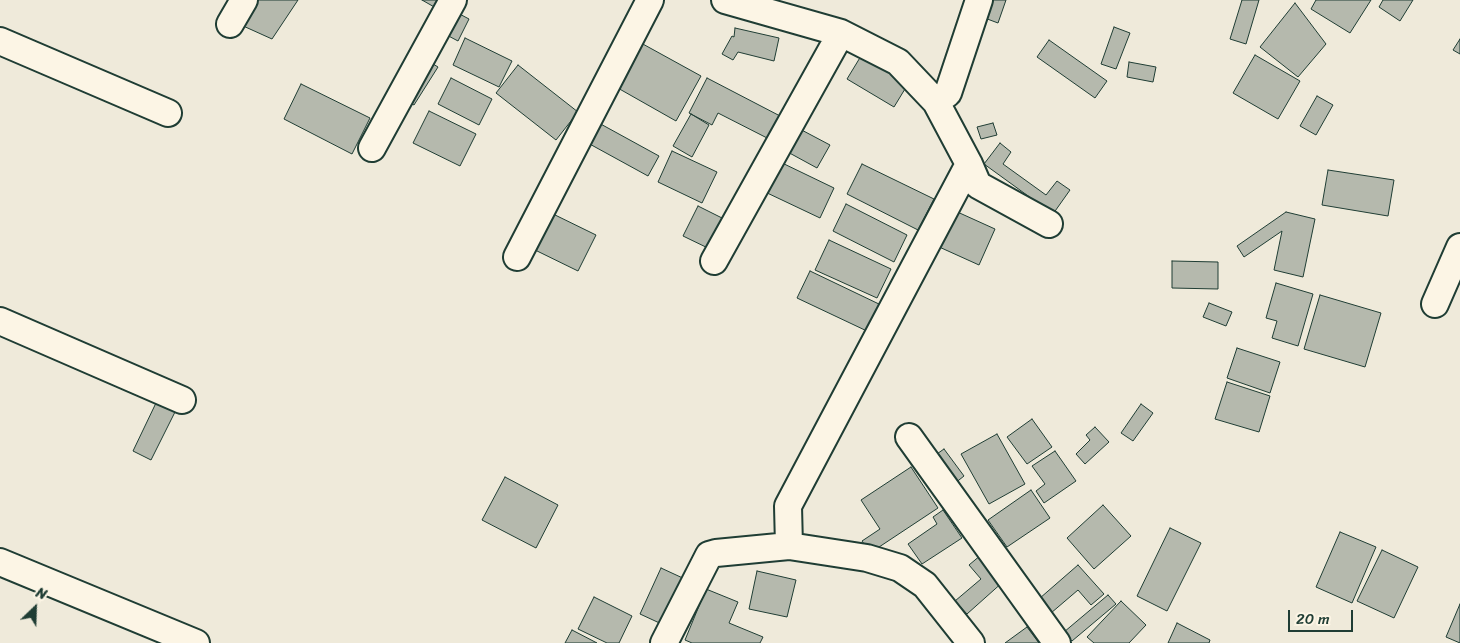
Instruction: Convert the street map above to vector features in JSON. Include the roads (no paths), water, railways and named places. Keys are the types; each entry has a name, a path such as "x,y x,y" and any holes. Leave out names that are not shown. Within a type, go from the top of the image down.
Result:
{"street":[{"path":"230,24 244,0"},
{"path":"372,148 453,0"},
{"path":"517,257 650,0"},
{"path":"725,0 841,34 898,62 936,102 978,185 1049,224"},
{"path":"936,102 948,93 979,0"},
{"path":"714,261 841,34"},
{"path":"0,41 168,113"},
{"path":"789,546 788,506 969,164"},
{"path":"1435,304 1460,247"},
{"path":"0,322 182,400"},
{"path":"909,437 1057,643"},
{"path":"664,643 709,555 789,546 867,558 900,568 925,585 971,643"},
{"path":"0,562 196,643"}]}
